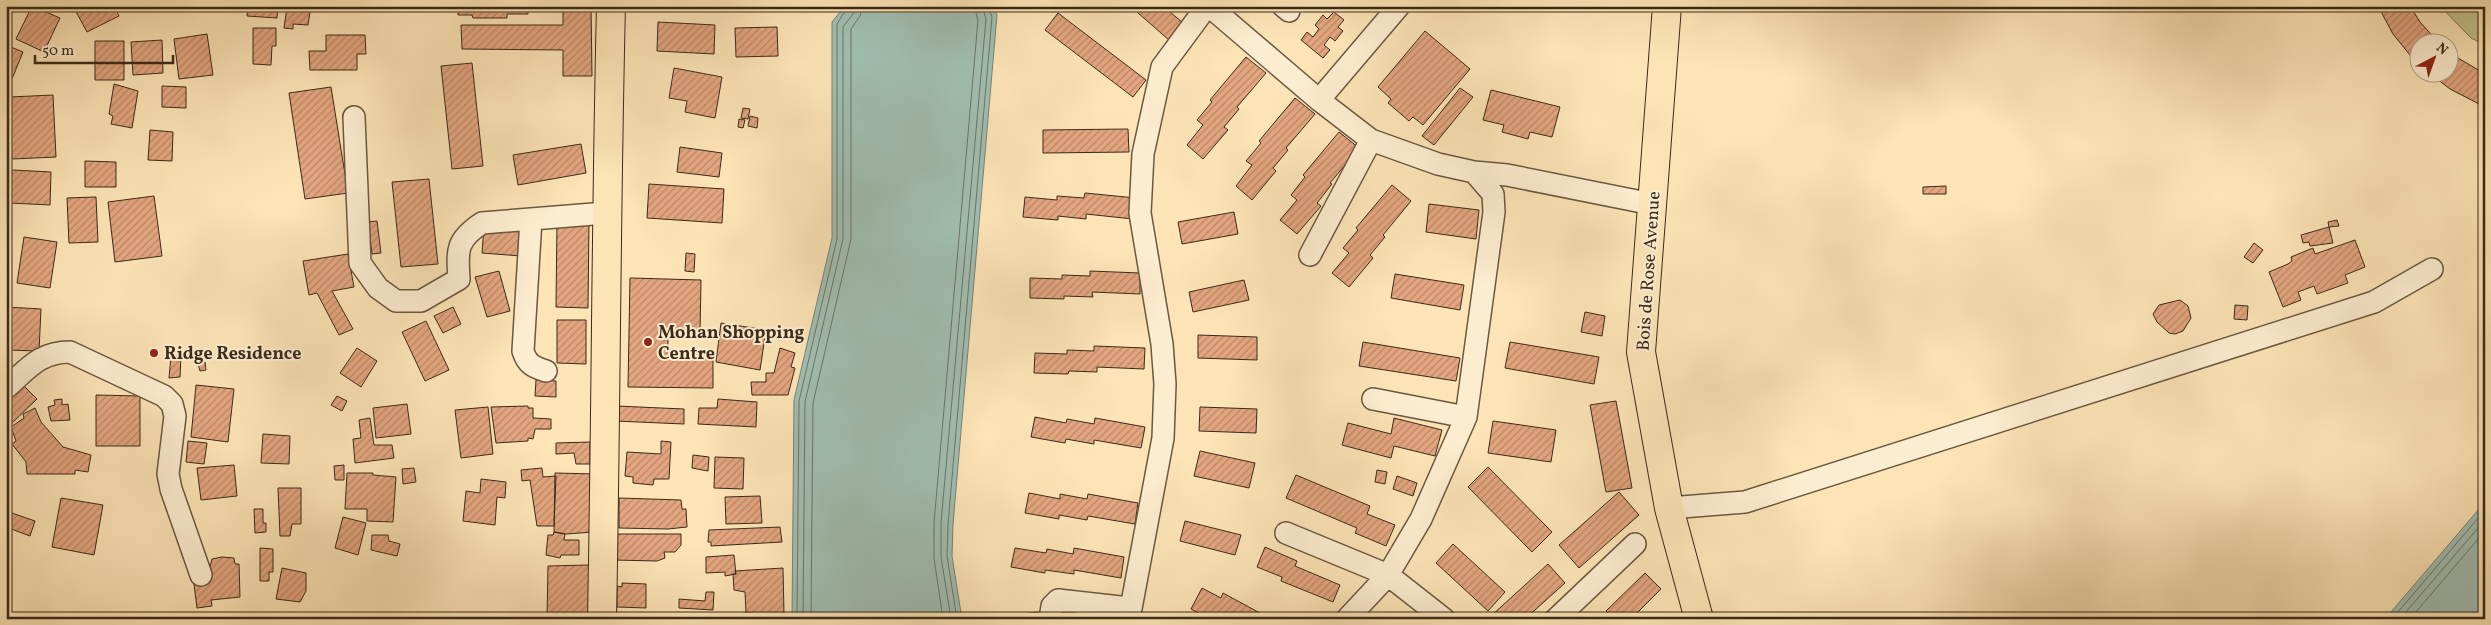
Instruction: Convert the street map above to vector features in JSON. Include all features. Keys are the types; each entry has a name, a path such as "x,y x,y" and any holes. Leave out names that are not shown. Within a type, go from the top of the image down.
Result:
{"main road":[{"path":"602,619 607,405 606,212 610,6"},
{"name":"Bois de Rose Avenue","path":"1667,6 1641,352 1669,508 1699,619"}],"street":[{"path":"1050,619 1052,606 1058,600 1129,613 1142,556 1163,438 1165,384 1162,344 1140,213 1143,154 1162,67 1208,6 1319,100 1372,140 1438,164 1474,172 1507,175 1647,203"},
{"path":"1319,100 1399,6"},
{"path":"354,117 360,263 378,288 396,301 421,301 459,279 457,250 466,233 482,223 606,212"},
{"path":"1310,255 1372,140"},
{"path":"1347,619 1388,575 1421,519 1466,417 1494,212 1493,194 1474,172"},
{"path":"531,219 523,351 526,361 534,367 546,371"},
{"path":"1669,508 1745,502 2374,302 2432,269"},
{"path":"6,388 40,358 55,352 70,352 164,396 172,404 175,416 168,474 171,489 201,575"},
{"path":"1372,399 1466,417"},
{"path":"1286,533 1388,575 1444,619"},
{"path":"1556,619 1634,544"}],"green space":[{"path":"2440,6 2485,6 2485,45 2471,38"}],"water":[{"path":"845,6 992,6 997,15 953,524 952,556 962,619 792,619 794,400 832,238 832,22"},
{"path":"2485,502 2485,619 2385,619"}],"building":[{"path":"6,6 15,6 6,16"},
{"path":"32,6 60,18 44,52 16,39"},
{"path":"73,6 114,6 119,16 87,32"},
{"path":"248,6 278,6 277,18 247,16"},
{"path":"311,6 308,25 293,24 293,29 284,28 287,7"},
{"path":"458,6 528,6 528,14 507,14 507,18 473,18 472,15 458,15"},
{"path":"563,6 591,6 592,76 563,76 563,50 462,49 461,25 563,25"},
{"path":"749,6 786,6 786,10 749,8"},
{"path":"1130,6 1163,6 1183,23 1169,40"},
{"path":"2378,6 2410,6 2429,32 2408,32 2408,53 2393,34"},
{"path":"1334,12 1344,20 1338,27 1343,31 1335,41 1330,37 1324,45 1330,50 1323,58 1301,40 1307,32 1313,37 1319,29 1315,25 1323,15 1327,19"},
{"path":"1058,13 1146,80 1133,97 1045,30"},
{"path":"658,22 715,25 714,54 657,51"},
{"path":"777,27 778,56 736,57 735,28"},
{"path":"253,28 276,28 276,46 272,46 271,65 253,64"},
{"path":"1425,31 1470,69 1423,125 1413,117 1409,121 1388,103 1391,99 1378,87"},
{"path":"207,34 213,75 179,79 174,39"},
{"path":"326,35 365,35 366,54 357,54 357,70 310,70 309,51 326,51"},
{"path":"162,40 163,73 133,75 131,42"},
{"path":"95,41 124,41 124,80 95,80"},
{"path":"6,45 23,52 12,79 6,77"},
{"path":"1246,57 1266,73 1237,107 1239,109 1224,127 1228,130 1203,159 1187,145 1203,125 1197,120 1212,102 1210,100"},
{"path":"2458,58 2485,74 2485,107 2450,89 2441,82 2458,82"},
{"path":"472,63 483,166 452,169 441,66"},
{"path":"674,68 722,77 715,118 685,112 687,101 669,98"},
{"path":"114,84 138,91 132,128 111,124 113,116 109,114"},
{"path":"162,86 186,87 186,108 162,107"},
{"path":"331,87 348,193 305,199 289,93"},
{"path":"1460,88 1473,97 1434,145 1422,136"},
{"path":"1491,90 1560,107 1552,137 1530,132 1528,139 1502,132 1504,125 1483,120"},
{"path":"53,95 56,157 12,159 10,97"},
{"path":"1295,98 1315,114 1286,148 1288,150 1273,168 1276,171 1252,200 1236,186 1252,165 1246,161 1261,143 1259,141"},
{"path":"743,108 750,109 748,119 741,118"},
{"path":"750,116 758,118 757,128 748,126"},
{"path":"739,119 745,120 743,128 738,127"},
{"path":"1128,129 1129,152 1043,153 1043,130"},
{"path":"150,130 173,132 172,161 148,160"},
{"path":"1339,132 1359,148 1330,183 1332,184 1317,203 1321,206 1297,234 1280,220 1297,200 1291,195 1305,177 1303,175"},
{"path":"581,144 586,173 518,185 513,155"},
{"path":"680,147 722,153 719,177 677,172"},
{"path":"85,161 116,162 116,187 85,187"},
{"path":"12,170 51,172 50,205 10,203"},
{"path":"429,179 438,264 401,267 392,182"},
{"path":"649,184 724,189 722,223 647,218"},
{"path":"1392,185 1411,201 1383,235 1385,237 1370,255 1373,258 1349,287 1332,273 1349,253 1343,248 1358,230 1356,228"},
{"path":"1946,186 1946,194 1923,194 1923,187"},
{"path":"1085,193 1136,198 1133,219 1086,214 1086,219 1058,216 1058,220 1023,217 1025,197 1057,200 1057,196 1084,198"},
{"path":"154,196 162,256 115,262 108,202"},
{"path":"96,197 98,242 69,243 67,198"},
{"path":"1429,204 1479,210 1476,239 1426,232"},
{"path":"1234,212 1238,234 1182,244 1178,222"},
{"path":"2337,220 2339,226 2329,227 2328,222"},
{"path":"377,221 381,253 372,254 368,222"},
{"path":"557,221 589,222 588,308 556,307"},
{"path":"484,226 523,229 521,256 482,253"},
{"path":"2329,227 2333,243 2310,246 2309,242 2303,243 2301,235"},
{"path":"24,237 57,242 50,288 17,283"},
{"path":"2355,240 2365,267 2345,275 2348,283 2317,294 2314,286 2298,292 2301,300 2283,307 2269,272 2288,264 2292,261 2291,257 2313,248 2315,254"},
{"path":"2254,243 2263,250 2253,263 2244,257"},
{"path":"686,253 695,254 694,272 685,271"},
{"path":"348,254 354,287 332,291 353,329 339,335 317,293 309,295 303,261"},
{"path":"499,271 510,311 487,317 475,277"},
{"path":"1090,271 1140,273 1140,294 1092,292 1093,297 1064,296 1064,299 1030,298 1030,278 1062,279 1062,275 1090,276"},
{"path":"1395,274 1464,285 1460,310 1391,298"},
{"name":"Mohan Shopping Centre","path":"630,278 701,280 700,333 668,332 668,350 713,351 713,388 628,387"},
{"path":"1244,280 1249,300 1193,312 1189,292"},
{"path":"2180,300 2188,306 2191,318 2183,331 2175,334 2169,333 2157,322 2153,314 2159,305"},
{"path":"2235,305 2248,306 2247,320 2234,319"},
{"path":"6,307 41,309 39,351 6,350"},
{"path":"453,307 461,324 443,333 434,316"},
{"path":"1585,312 1605,316 1602,336 1581,332"},
{"path":"557,320 586,320 586,364 557,363"},
{"path":"426,321 449,370 425,381 402,332"},
{"path":"721,323 766,330 760,370 716,362"},
{"path":"1198,335 1257,337 1257,360 1198,358"},
{"path":"1363,342 1460,358 1456,381 1359,366"},
{"path":"1510,342 1599,357 1594,384 1505,368"},
{"path":"1094,346 1145,348 1144,369 1097,367 1097,372 1069,371 1068,374 1034,373 1035,353 1067,354 1067,350 1094,351"},
{"path":"357,348 377,361 361,387 340,373"},
{"path":"780,348 795,353 791,367 795,368 788,395 752,395 751,382 766,382 766,373 774,373"},
{"path":"171,356 181,356 180,377 169,378"},
{"path":"205,362 206,370 200,371 198,364"},
{"path":"536,380 556,381 556,397 535,396"},
{"path":"20,382 37,399 10,425 6,420 6,396"},
{"path":"196,385 234,389 228,442 191,437"},
{"path":"96,395 140,396 140,446 96,446"},
{"path":"337,396 347,401 342,411 331,405"},
{"path":"62,399 62,405 68,404 70,420 51,421 48,407 55,405 54,400"},
{"path":"718,399 757,402 756,427 698,424 699,408 717,408"},
{"path":"1616,401 1632,488 1606,492 1590,405"},
{"path":"407,404 411,434 376,438 373,408"},
{"path":"528,406 528,408 533,408 533,418 551,419 551,429 535,429 533,439 528,438 528,441 496,443 491,407"},
{"path":"616,406 684,409 684,424 615,421"},
{"path":"488,407 493,454 461,458 455,410"},
{"path":"1200,407 1257,409 1256,433 1199,431"},
{"path":"35,408 41,422 63,447 91,455 88,472 75,470 75,474 27,474 26,462 12,444 16,441 11,427 24,418 23,414"},
{"path":"1035,417 1066,423 1067,419 1094,424 1095,418 1145,427 1141,448 1094,440 1094,444 1066,439 1065,443 1031,437"},
{"path":"370,418 374,445 392,445 394,458 355,463 353,439 361,438 359,420"},
{"path":"1394,418 1442,430 1435,456 1394,446 1391,458 1342,445 1348,423 1391,434"},
{"path":"1493,421 1556,430 1551,462 1488,453"},
{"path":"263,434 290,436 289,464 261,463"},
{"path":"188,441 207,443 204,464 186,462"},
{"path":"661,441 671,442 669,479 654,479 653,485 633,483 633,477 625,476 627,452 661,454"},
{"path":"590,442 590,464 576,464 574,453 556,454 556,443"},
{"path":"1200,451 1255,463 1249,488 1194,476"},
{"path":"693,455 709,457 708,471 692,468"},
{"path":"715,457 744,458 743,489 714,488"},
{"path":"234,465 237,496 201,500 197,468"},
{"path":"344,465 344,480 335,480 334,466"},
{"path":"1488,467 1552,532 1532,552 1468,487"},
{"path":"414,468 416,482 403,484 402,469"},
{"path":"542,468 543,477 556,476 554,526 537,526 530,480 522,481 521,470"},
{"path":"1377,470 1387,472 1385,484 1375,482"},
{"path":"10,472 11,481 6,481 6,473"},
{"path":"347,473 373,473 373,475 396,477 393,522 367,521 367,509 345,509"},
{"path":"555,473 596,474 594,532 566,534 554,532"},
{"path":"1296,475 1370,506 1367,514 1395,525 1386,546 1355,533 1357,528 1286,498"},
{"path":"1397,476 1417,483 1413,496 1393,489"},
{"path":"481,479 506,482 505,498 497,497 495,525 463,521 466,491 480,493"},
{"path":"278,488 301,488 301,524 292,524 290,536 280,536"},
{"path":"1619,492 1639,515 1579,568 1559,545"},
{"path":"1029,493 1060,499 1060,494 1087,499 1088,494 1138,503 1135,524 1088,516 1087,520 1059,515 1059,519 1025,513"},
{"path":"760,496 762,523 726,524 725,497"},
{"path":"61,498 103,505 94,555 52,547"},
{"path":"619,498 681,500 682,509 686,509 687,527 668,529 619,528"},
{"path":"254,509 263,509 263,523 266,523 266,532 255,533"},
{"path":"6,511 35,521 30,536 6,527"},
{"path":"343,517 366,523 358,555 335,548"},
{"path":"1185,521 1241,535 1235,555 1180,541"},
{"path":"780,527 782,542 711,546 711,542 708,542 709,530"},
{"path":"554,532 565,534 564,540 579,540 579,555 561,555 560,558 546,555 548,535 553,535"},
{"path":"613,534 681,534 681,545 675,552 664,552 665,558 657,561 613,560"},
{"path":"372,535 388,535 389,541 400,544 397,556 371,550"},
{"path":"1453,544 1505,592 1488,611 1436,563"},
{"path":"1265,547 1297,561 1295,566 1340,585 1333,602 1281,581 1282,577 1257,567"},
{"path":"260,548 273,549 273,572 269,572 269,581 260,581"},
{"path":"1015,548 1046,553 1047,549 1073,554 1074,548 1124,557 1121,578 1074,570 1074,574 1045,570 1045,573 1011,567"},
{"path":"734,555 736,574 725,576 725,572 706,573 706,557"},
{"path":"222,557 234,558 235,564 239,564 240,597 211,600 212,606 197,608 194,584 206,582 212,559"},
{"path":"1548,564 1565,583 1525,619 1493,619 1491,616"},
{"path":"589,565 588,619 547,619 548,566"},
{"path":"282,568 306,573 306,591 300,602 276,599"},
{"path":"783,568 784,615 746,613 745,592 734,590 733,574 736,574 735,571"},
{"path":"1645,573 1661,589 1631,619 1614,619 1606,611"},
{"path":"622,583 646,584 646,608 617,607 617,586 622,587"},
{"path":"1202,588 1221,598 1223,593 1271,619 1225,619 1221,617 1210,619 1191,609"},
{"path":"706,592 714,592 713,610 679,608 679,599 705,601"},
{"path":"1038,612 1039,619 1015,619 1014,615"},
{"path":"743,613 781,616 781,619 743,619"},
{"path":"1596,613 1601,619 1590,619"}],"place":[{"name":"Mohan Shopping Centre","path":"648,342"},
{"name":"Ridge Residence","path":"154,353"}]}
